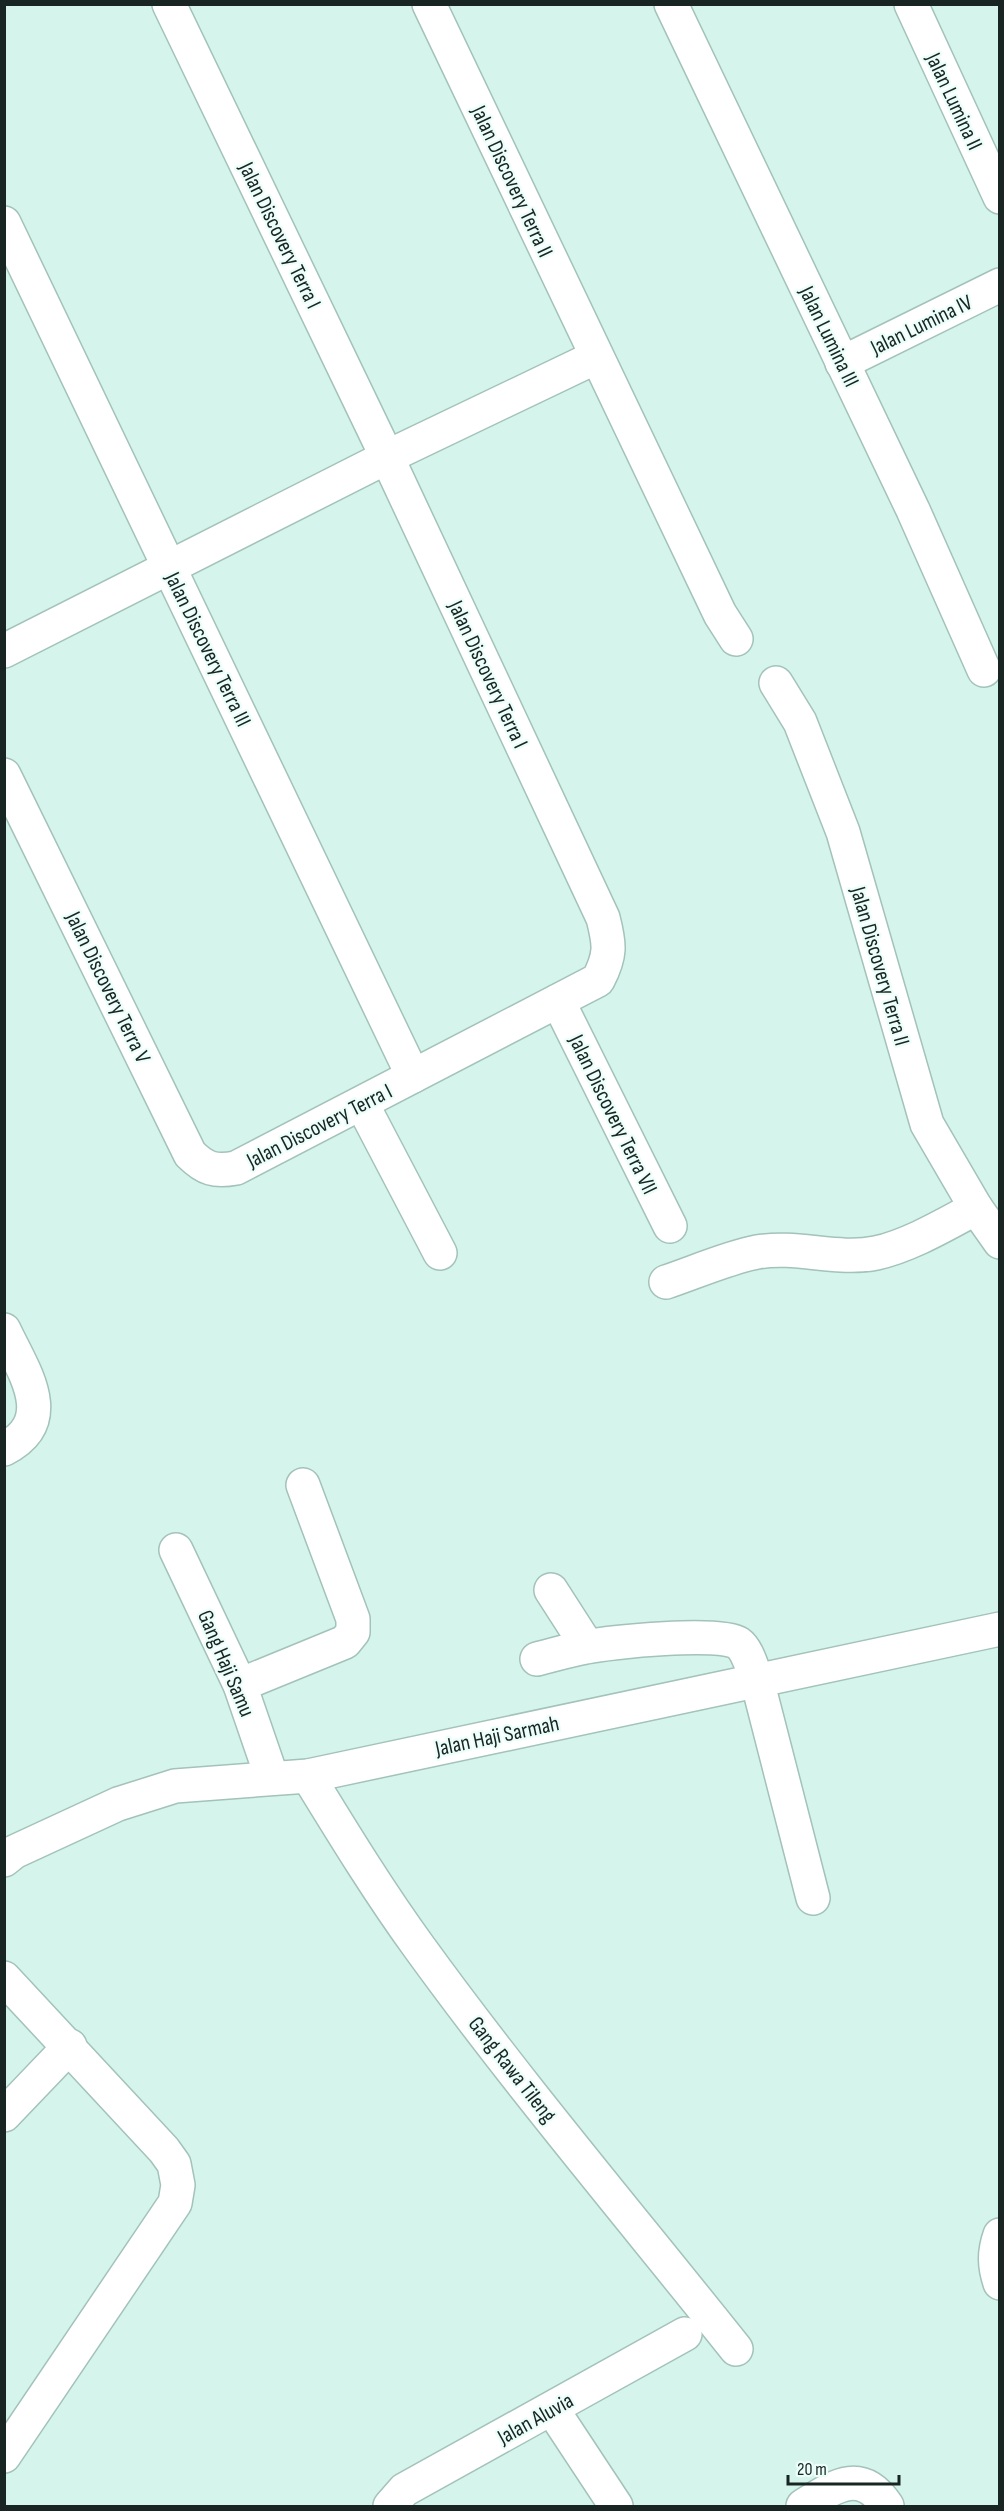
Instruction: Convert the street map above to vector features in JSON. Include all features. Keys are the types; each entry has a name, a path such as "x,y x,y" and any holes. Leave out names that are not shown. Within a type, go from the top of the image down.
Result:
{"street":[{"name":"Jalan Discovery Terra I","path":"169,4 387,457 603,918 609,944 608,960 598,980 236,1168"},
{"name":"Jalan Discovery Terra II","path":"429,4 720,614 736,639"},
{"name":"Jalan Lumina III","path":"671,4 912,510 984,670"},
{"name":"Jalan Lumina II","path":"910,4 999,197"},
{"name":"Jalan Discovery Terra III","path":"4,223 413,1076"},
{"name":"Jalan Lumina IV","path":"842,363 999,285"},
{"path":"4,651 387,457 596,357"},
{"name":"Jalan Discovery Terra II","path":"776,683 800,722 843,832 927,1124 989,1218"},
{"name":"Jalan Discovery Terra V","path":"4,775 190,1154 209,1169 219,1171 236,1168"},
{"name":"Jalan Discovery Terra VII","path":"558,1001 670,1226"},
{"path":"362,1104 440,1253"},
{"path":"666,1282 758,1252 802,1250 845,1256 877,1253 922,1236 989,1218"},
{"path":"4,1330 31,1388 35,1411 32,1424 25,1435 4,1449"},
{"path":"240,1685 345,1642 353,1632 353,1619 303,1485"},
{"name":"Gang Haji Samu","path":"176,1550 240,1685 272,1778"},
{"path":"550,1590 587,1646"},
{"name":"Jalan Haji Sarmah","path":"4,1860 14,1852 118,1804 175,1786 308,1776 999,1629"},
{"path":"537,1659 587,1646 664,1639 715,1638 732,1640 742,1648 757,1680 813,1898"},
{"name":"Gang Rawa Tileng","path":"308,1776 364,1867 418,1946 483,2032 736,2349"},
{"path":"4,1978 70,2046 164,2150 174,2164 178,2185 175,2203 4,2456"},
{"path":"4,2115 70,2046"},
{"path":"999,2235 995,2248 995,2268 999,2283"},
{"name":"Jalan Aluvia","path":"390,2506 404,2490 685,2334"},
{"path":"552,2409 615,2506"},
{"path":"803,2506 840,2486 856,2482 882,2500"}]}
